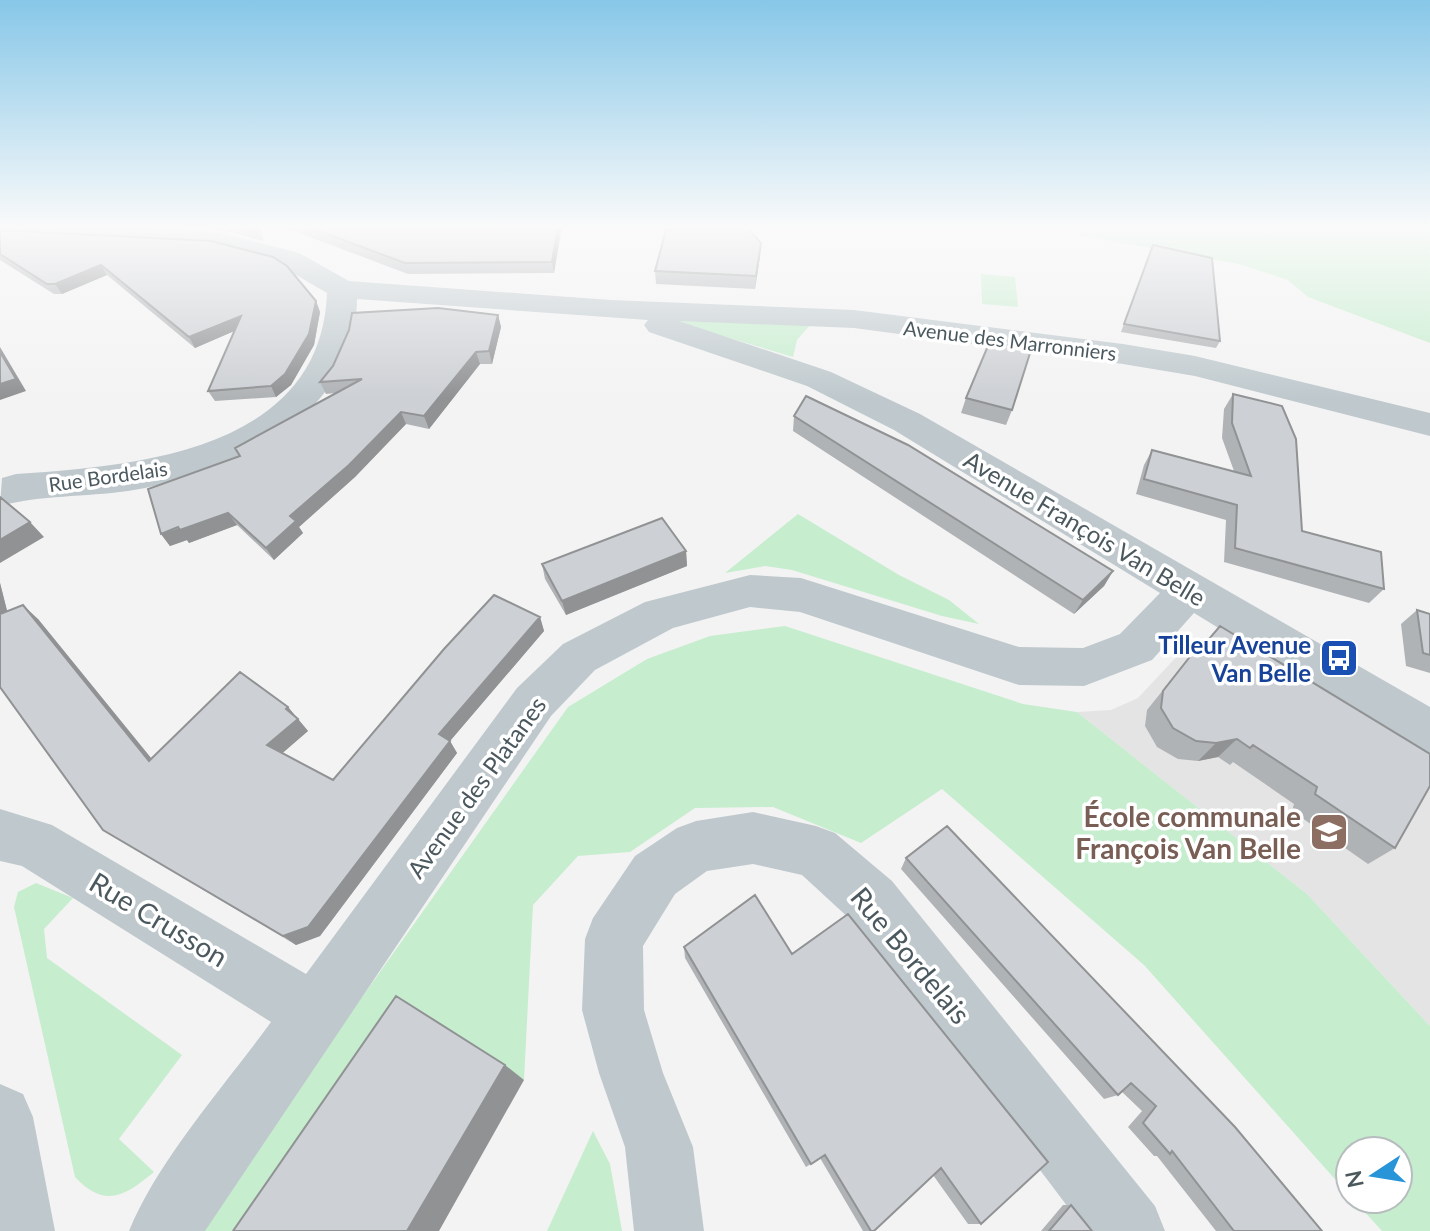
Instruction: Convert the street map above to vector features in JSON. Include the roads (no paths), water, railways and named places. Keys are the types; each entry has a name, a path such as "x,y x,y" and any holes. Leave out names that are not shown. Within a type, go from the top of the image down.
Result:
{"street":[{"path":"330,282 342,289"},
{"name":"Avenue des Marronniers","path":"342,289 611,309 854,319 1195,366 1430,425"},
{"name":"Rue Bordelais","path":"0,493 16,487 143,475 207,458 247,438 283,414 317,382 334,348 342,315 342,289"},
{"name":"Avenue François Van Belle","path":"611,309 819,379 907,422 1430,732"},
{"path":"819,379 816,353 824,335 854,319"},
{"name":"Avenue des Platanes","path":"164,1231 534,702 579,657 661,614 750,591 801,595 1019,666 1084,667 1136,647 1189,590"},
{"name":"Rue Crusson","path":"0,835 33,843 314,1013"},
{"name":"Rue Bordelais","path":"669,1231 659,1147 631,1073 613,1010 614,939 655,875 696,847 753,838 816,852 872,901 1130,1231"},
{"path":"0,1117 20,1231"}],"place":[{"name":"Tilleur Avenue Van Belle","path":"1339,658"},
{"name":"École communale François Van Belle","path":"1329,832"}]}
